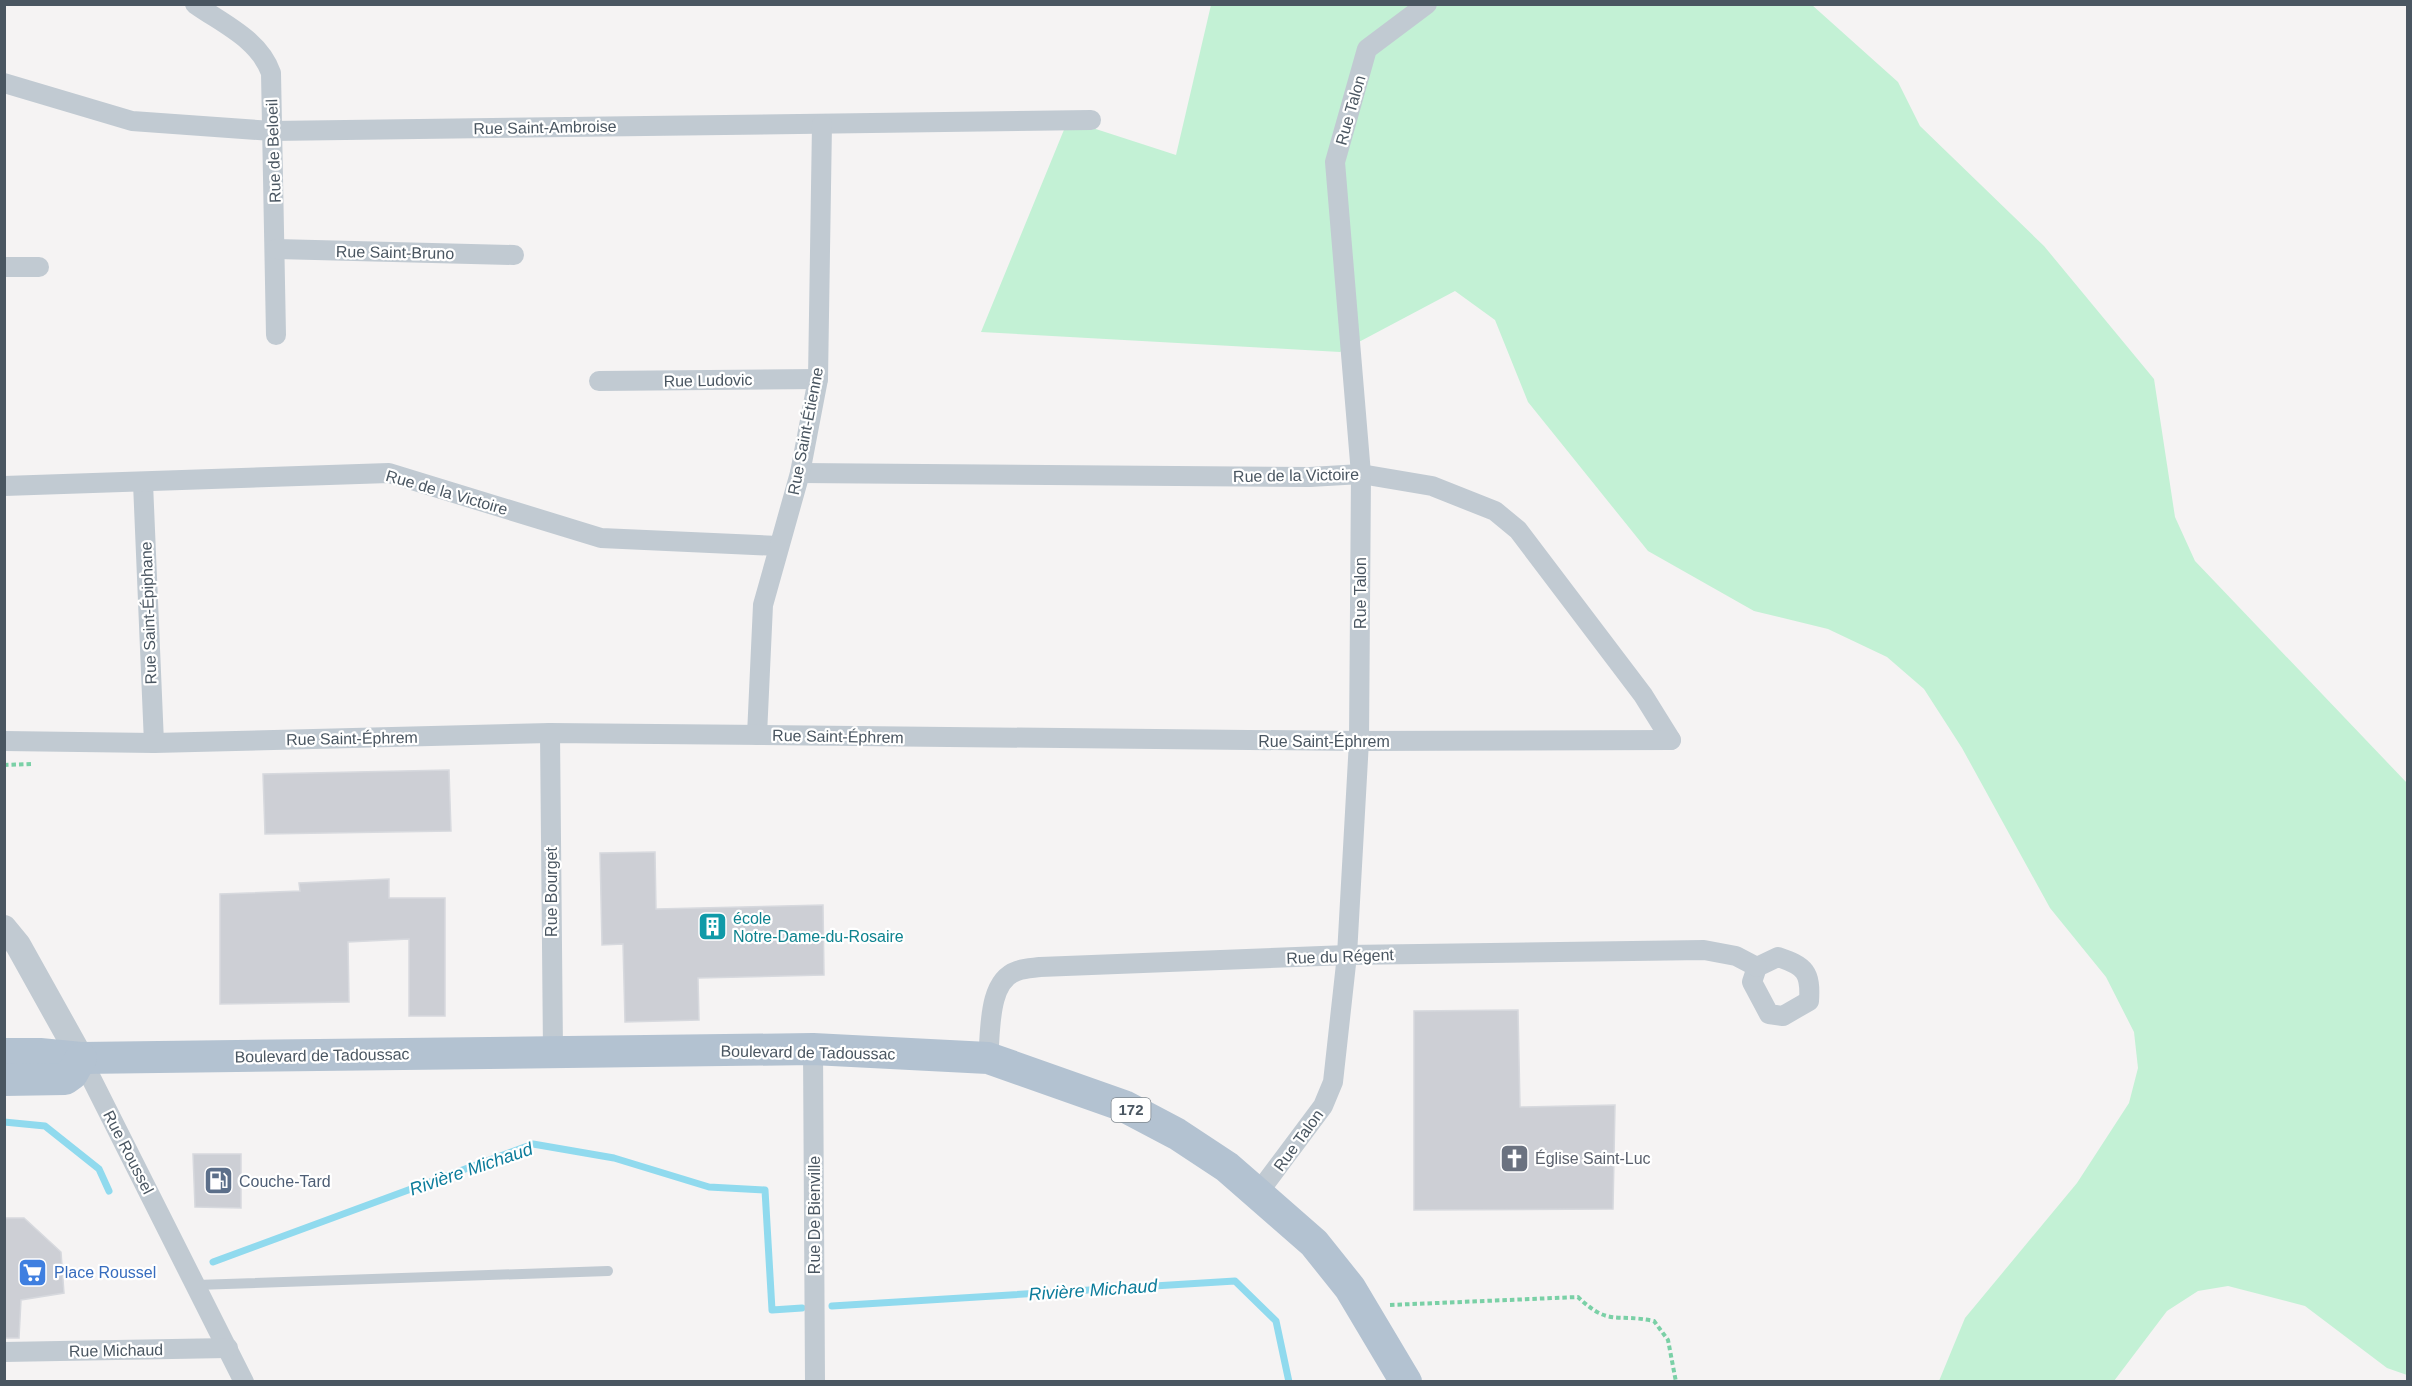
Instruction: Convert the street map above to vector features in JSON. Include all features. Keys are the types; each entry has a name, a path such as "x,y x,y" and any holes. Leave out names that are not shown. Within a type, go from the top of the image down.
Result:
{"main road":[{"name":"Boulevard de Tadoussac","path":"4,1054 40,1054 81,1058 813,1049 988,1058 1124,1106 1177,1134 1227,1167 1314,1243 1361,1306 1406,1382"},
{"path":"4,1080 65,1078 72,1074 81,1058"}],"street":[{"name":"Rue de Beloeil","path":"195,4 255,44 267,61 271,73 276,335"},
{"name":"Rue Talon","path":"1258,1193 1323,1106 1333,1082 1347,955 1359,741 1361,474 1335,162 1367,50 1427,4"},
{"name":"Rue Saint-Ambroise","path":"4,83 132,121 272,131 1091,120"},
{"name":"Rue Saint-Étienne","path":"757,735 763,606 800,473 818,379 822,124"},
{"name":"Rue Saint-Bruno","path":"276,249 514,255"},
{"path":"4,267 39,267"},
{"name":"Rue Ludovic","path":"599,381 818,379"},
{"name":"Rue de la Victoire","path":"4,486 389,473 601,538 778,546"},
{"name":"Rue de la Victoire","path":"800,473 1310,477 1361,474 1432,486 1495,511 1518,530 1643,695 1671,740"},
{"name":"Rue Saint-Épiphane","path":"143,483 154,743"},
{"name":"Rue Saint-Éphrem","path":"4,741 154,743 550,732 1359,741 1671,740"},
{"name":"Rue Bourget","path":"550,732 553,1052"},
{"name":"Rue Roussel","path":"9,939 81,1058 244,1382"},
{"name":"Rue du Régent","path":"988,1058 995,1000 1005,978 1016,971 1052,967 1347,955 1704,950 1736,956 1757,967"},
{"name":"Rue De Bienville","path":"813,1049 815,1382"},
{"name":"Rue Michaud","path":"4,1352 228,1348"}],"lane":[{"path":"196,1286 608,1271"}],"path":[{"path":"1361,1306 1578,1297 1594,1313 1602,1316 1654,1321 1668,1340 1676,1382"}],"green space":[{"path":"1211,5 1812,5 1898,82 1920,126 2044,246 2154,379 2175,517 2195,561 2407,783 2407,1375 2387,1368 2305,1306 2228,1286 2198,1291 2167,1311 2114,1381 1939,1381 1965,1318 2077,1183 2129,1103 2138,1068 2134,1032 2106,977 2050,908 1962,748 1924,689 1887,657 1828,629 1754,611 1648,551 1528,402 1495,320 1455,291 1340,352 981,332 1068,120 1176,155"}],"building":[{"path":"449,770 451,831 265,834 263,774"},
{"name":"école Notre-Dame-du-Rosaire","path":"655,852 656,909 823,905 824,975 698,978 699,1020 625,1022 623,944 602,945 600,853"},
{"path":"389,879 389,898 445,898 445,1016 409,1016 409,939 348,942 349,1002 220,1004 220,894 300,891 299,883"},
{"name":"Église Saint-Luc","path":"1518,1010 1520,1107 1615,1105 1613,1209 1414,1210 1414,1011"},
{"name":"Couche-Tard","path":"193,1154 241,1154 241,1208 195,1207"},
{"name":"Place Roussel","path":"4,1218 24,1218 61,1252 64,1293 21,1300 19,1338 4,1338"}],"waterway":[{"name":"Rivière Michaud","path":"4,1122 45,1126 99,1169 109,1191"},
{"name":"Rivière Michaud","path":"213,1262 533,1144 614,1158 709,1187 765,1190 772,1310 802,1308"},
{"name":"Rivière Michaud","path":"832,1306 1235,1281 1276,1321 1289,1382"}],"place":[{"name":"école Notre-Dame-du-Rosaire","path":"712,927"},
{"name":"Église Saint-Luc","path":"1514,1158"},
{"name":"Couche-Tard","path":"218,1181"},
{"name":"Place Roussel","path":"33,1272"}]}
